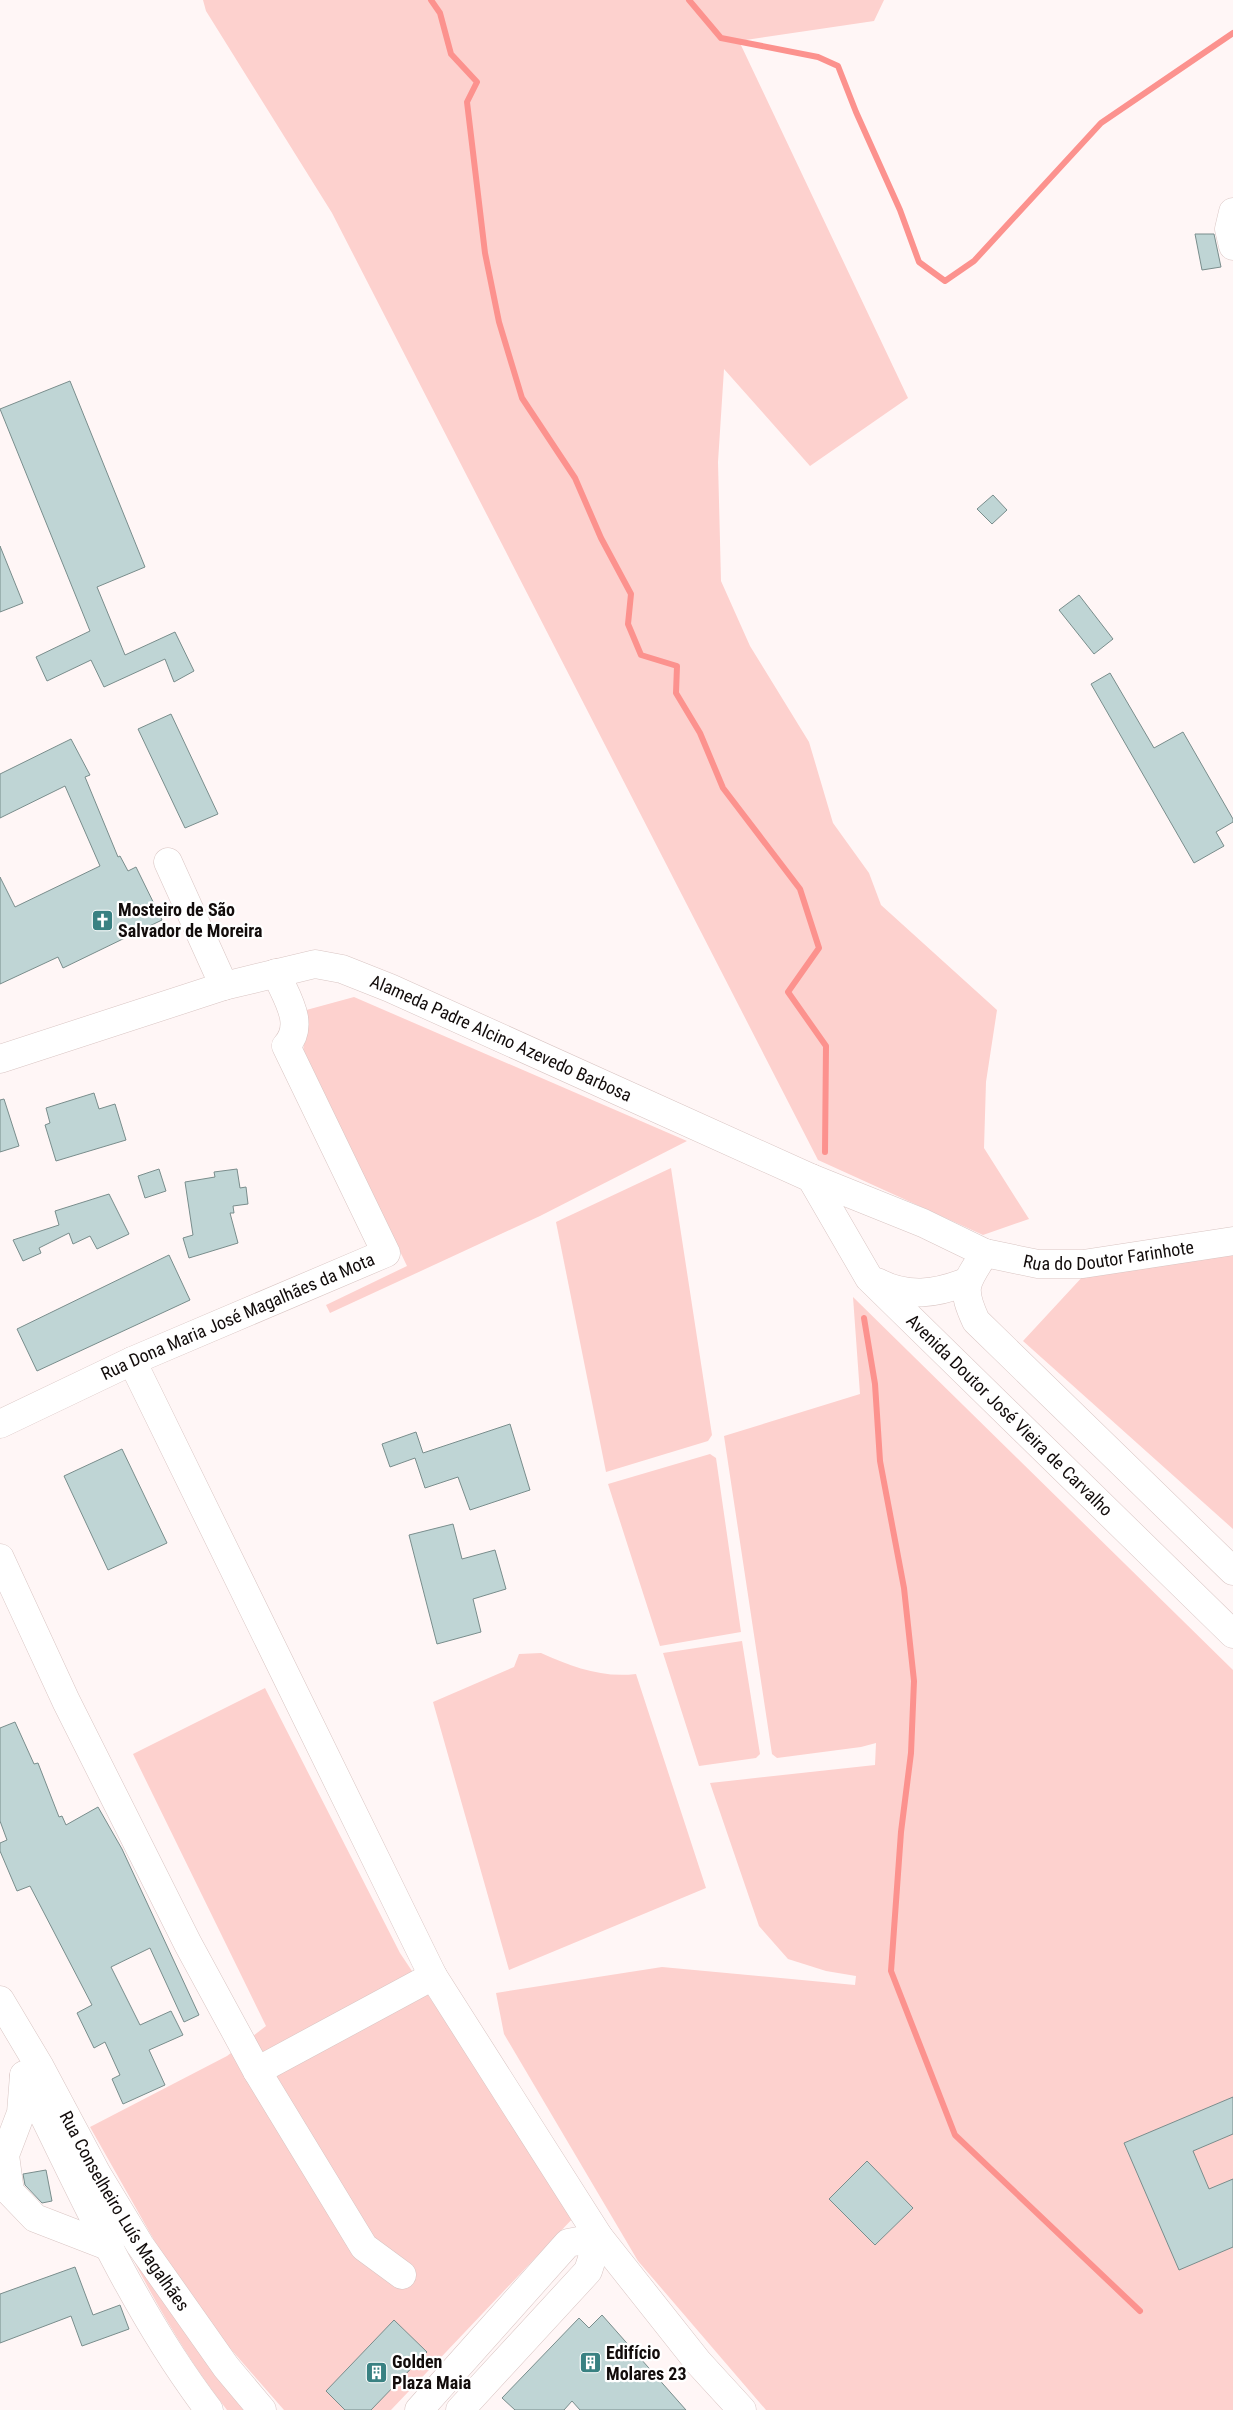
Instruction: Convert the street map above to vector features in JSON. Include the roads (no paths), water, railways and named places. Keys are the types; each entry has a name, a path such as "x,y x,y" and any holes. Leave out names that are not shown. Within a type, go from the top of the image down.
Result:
{"street":[{"path":"1233,212 1229,228 1233,246"},
{"path":"168,862 224,986"},
{"name":"Alameda Padre Alcino Azevedo Barbosa","path":"0,1059 224,986 315,964 342,969 390,988 811,1178 923,1223 985,1253"},
{"name":"Rua Dona Maria José Magalhães da Mota","path":"0,1424 132,1360 386,1253 286,1046 293,1038 296,1024 276,973"},
{"name":"Avenida Doutor José Vieira de Carvalho","path":"811,1178 869,1278 1233,1634"},
{"name":"Rua do Doutor Farinhote","path":"985,1253 1038,1264 1083,1264 1233,1241"},
{"path":"869,1278 901,1292 920,1294 944,1291 966,1282 985,1253"},
{"path":"966,1282 968,1304 976,1321 1233,1571"},
{"path":"132,1360 433,1976 599,2237 698,2362 742,2410"},
{"path":"0,1558 66,1702 188,1944 256,2071 364,2247 402,2274"},
{"path":"256,2071 433,1976"},
{"name":"Rua Conselheiro Luís Magalhães","path":"1,2001 24,2075 110,2247 148,2318 192,2388 209,2410"},
{"name":"Rua Conselheiro Luís Magalhães","path":"1,2001 40,2067 97,2174 140,2245 226,2367 262,2410"},
{"path":"24,2075 21,2113 3,2151 10,2192 35,2218 110,2247"},
{"path":"419,2410 568,2243 599,2237"},
{"path":"460,2410 588,2271 599,2237"}],"waterway":[{"path":"431,0 440,13 451,54 477,82 467,102 485,253 499,322 522,398 575,478 601,538 631,594 628,624 641,655 677,666 676,693 700,733 723,788 800,889 819,948 788,992 826,1046 825,1152"},
{"path":"689,0 721,38 818,57 838,66 856,112 900,210 919,262 945,281 974,261 1101,123 1233,33"},
{"path":"864,1318 875,1384 880,1461 904,1588 914,1681 911,1753 901,1832 891,1971 955,2135 1140,2311"}],"place":[{"name":"Mosteiro de São Salvador de Moreira","path":"102,920"},
{"name":"Edifício Molares 23","path":"590,2363"},
{"name":"Golden Plaza Maia","path":"376,2372"}]}
